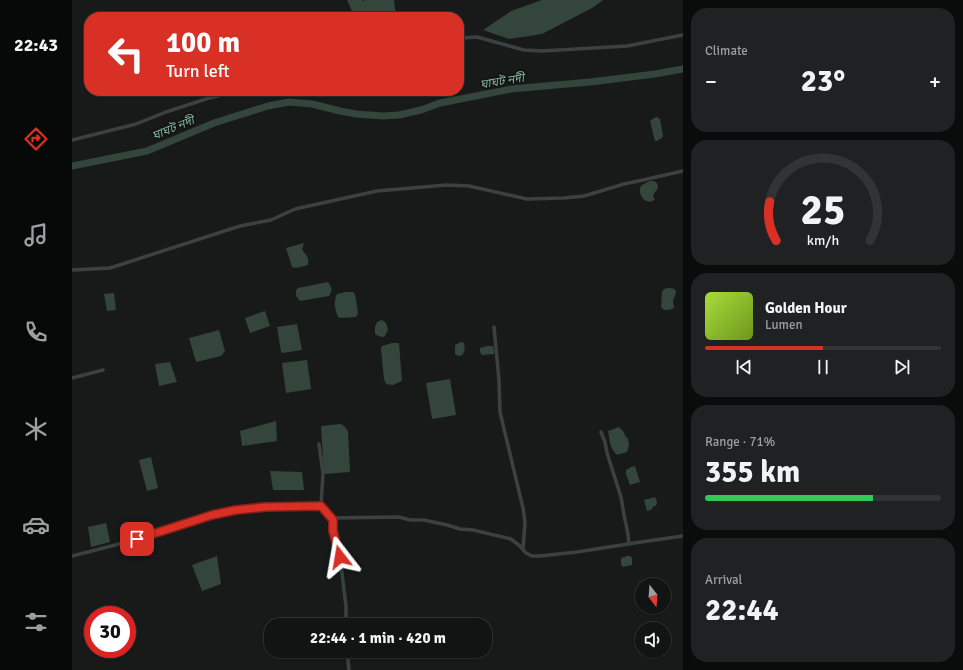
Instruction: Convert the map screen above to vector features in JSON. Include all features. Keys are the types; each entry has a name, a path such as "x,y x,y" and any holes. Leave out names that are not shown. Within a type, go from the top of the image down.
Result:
{"street":[{"path":"464,38 477,37 524,50 542,51 627,46 683,35"},
{"path":"72,140 136,124 166,112 217,96"},
{"path":"72,270 110,268 240,226 271,220 295,209 377,192 446,185 469,186 527,199 564,198 584,196 624,184 683,171"},
{"path":"494,327 499,380 500,412 525,522 523,549"},
{"path":"72,378 103,370"},
{"path":"601,432 621,497 629,544"},
{"path":"319,444 323,473 321,506 333,520 333,531 340,557 346,618"},
{"path":"72,556 123,543 212,515 236,510 265,507 321,506"},
{"path":"331,518 399,517 410,520 424,520 511,539 526,553 532,556 577,552 683,536"},
{"path":"348,658 349,670"}],"shaded area":[{"path":"347,0 394,0 396,12 350,12 352,11"},
{"path":"542,0 603,0 592,8 542,34 509,39 483,30 511,11"},
{"path":"657,117 660,119 663,136 655,141 650,121"},
{"path":"650,181 657,183 658,189 653,196 655,199 649,202 641,196 640,189 642,185"},
{"path":"304,243 302,250 307,257 308,265 296,268 292,267 286,248"},
{"path":"328,282 332,289 329,296 300,301 296,296 296,290 298,288"},
{"path":"673,288 676,291 673,300 674,308 664,310 661,307 662,292 664,289"},
{"path":"353,292 355,294 358,313 356,317 338,317 335,300 337,294"},
{"path":"114,293 116,310 107,311 104,294"},
{"path":"265,311 270,326 250,333 245,318"},
{"path":"382,320 386,323 388,330 385,336 382,337 375,334 375,327 377,322"},
{"path":"297,324 302,350 281,352 277,327"},
{"path":"219,330 225,351 221,356 196,362 189,338"},
{"path":"461,342 464,343 465,346 464,351 462,355 458,356 455,354 455,345"},
{"path":"392,343 399,343 402,381 393,385 386,384 384,379 381,349 382,346"},
{"path":"493,346 494,354 482,355 480,348"},
{"path":"307,360 311,389 286,393 282,363"},
{"path":"170,362 177,382 159,386 155,364"},
{"path":"450,379 456,415 432,419 426,383"},
{"path":"276,421 277,441 242,446 240,431"},
{"path":"341,424 348,432 350,472 324,474 321,426"},
{"path":"619,427 628,439 629,445 627,452 617,455 611,447 608,431"},
{"path":"151,457 158,488 147,491 139,460"},
{"path":"635,466 640,482 630,485 626,470"},
{"path":"270,471 302,472 304,490 273,490"},
{"path":"655,497 657,502 656,506 647,511 644,500"},
{"path":"106,523 110,542 91,547 88,527"},
{"path":"217,556 221,584 202,591 192,565"},
{"path":"627,556 632,558 632,565 622,567 621,558"}],"waterway":[{"name":"ঘাঘট নদী","path":"72,166 147,151 214,123 268,106 289,102 312,104 356,114 383,116 399,115 421,110 440,103 511,89 590,82 683,69"}],"route":[{"path":"137,539 212,515 236,510 265,507 321,506 333,520 333,531 340,557"}]}
